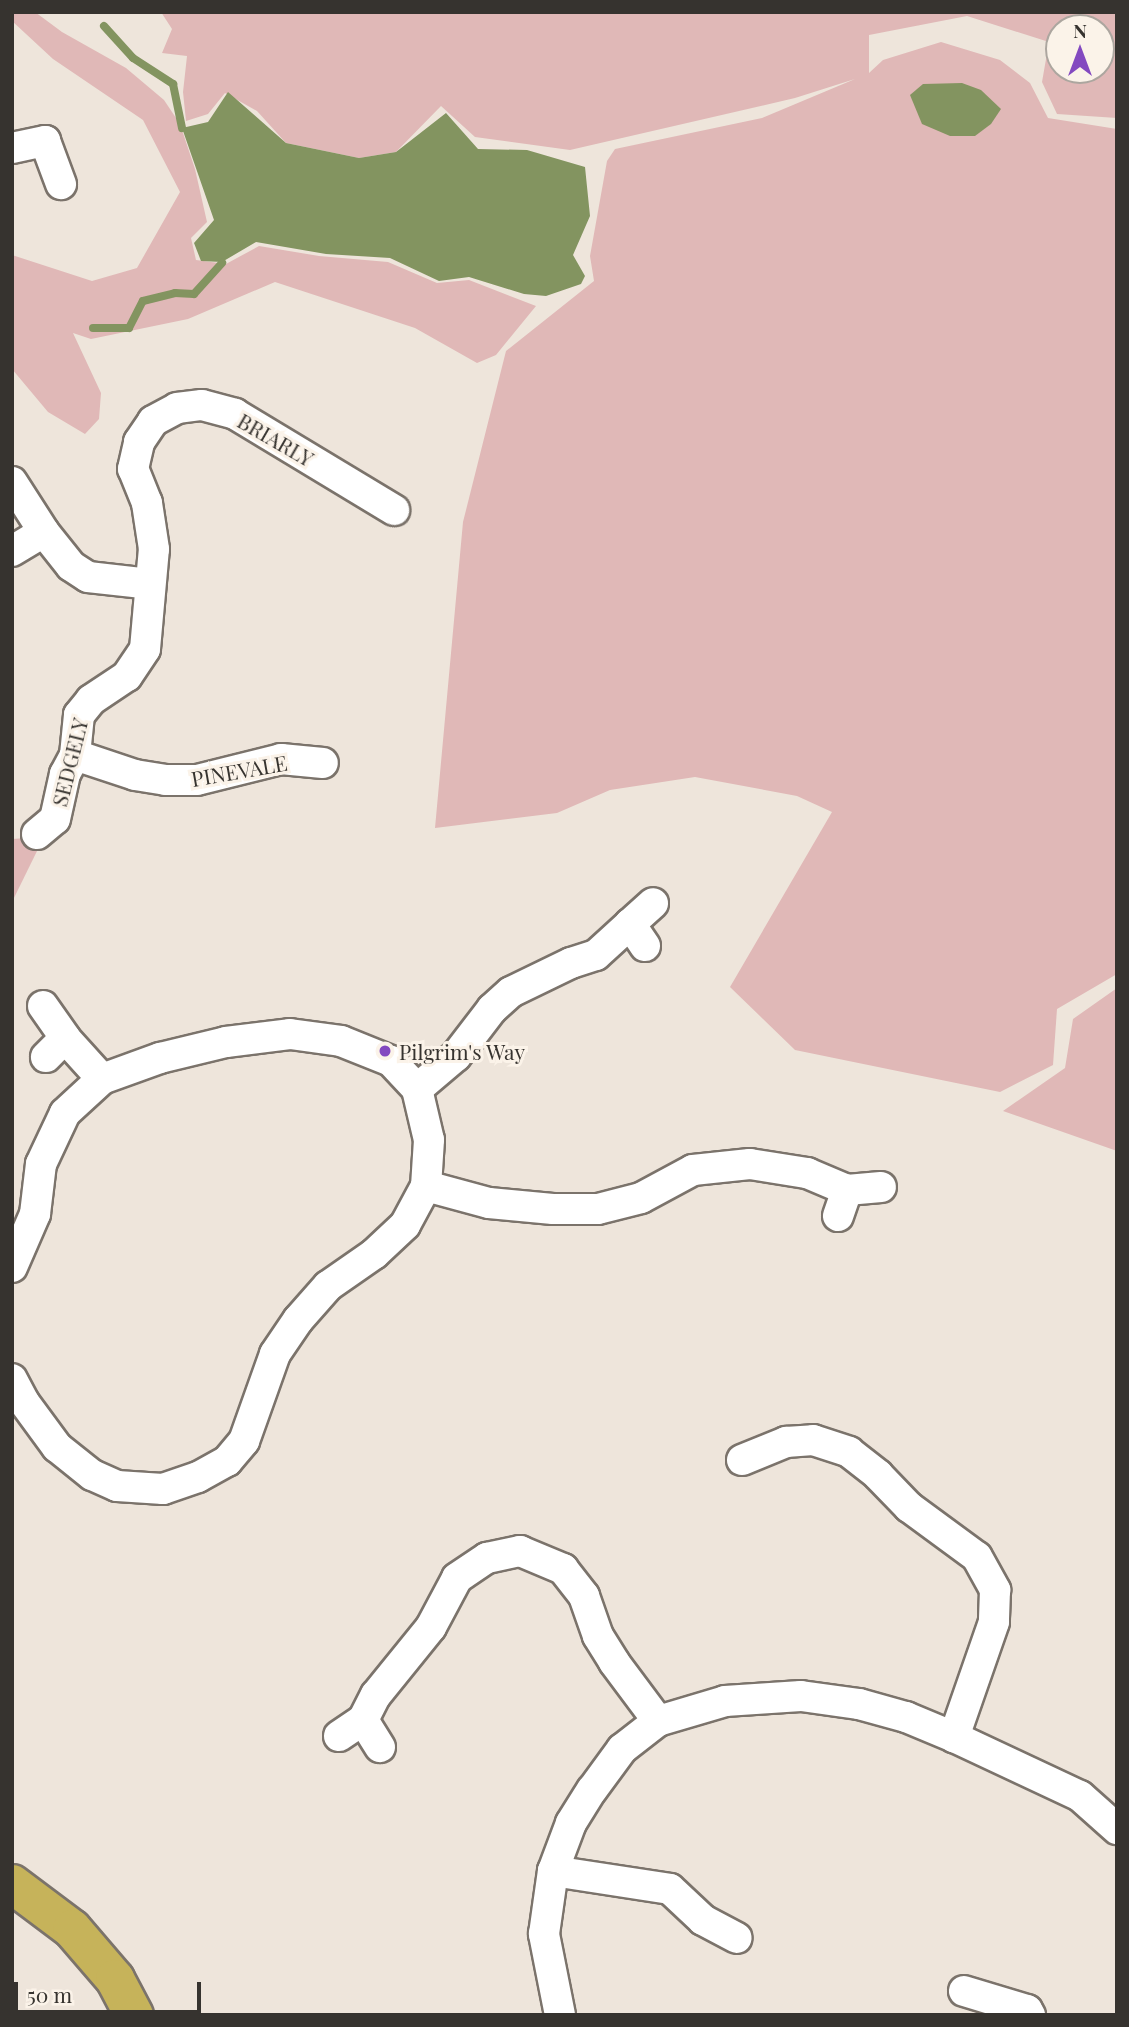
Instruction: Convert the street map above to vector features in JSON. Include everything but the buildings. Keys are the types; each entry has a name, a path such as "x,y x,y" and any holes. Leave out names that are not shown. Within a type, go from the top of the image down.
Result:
{"highway":[{"path":"12,1884 72,1929 114,1979 134,2015"}],"street":[{"path":"12,148 45,141 61,184"},
{"name":"BRIARLY","path":"150,584 154,549 150,517 133,469 139,442 153,421 177,408 202,405 235,414 357,503 394,510"},
{"path":"12,482 44,532 71,566 88,577 150,584"},
{"path":"12,551 44,532"},
{"name":"SEDGELY","path":"53,827 65,774 75,755 76,727 84,706 127,676 141,658 147,639 150,584"},
{"name":"PINEVALE","path":"75,755 135,775 165,780 197,780 281,759 323,762"},
{"path":"417,1089 456,1056 492,1009 511,992 637,935 653,903"},
{"path":"43,1006 56,1047 102,1079"},
{"path":"12,1267 35,1214 41,1164 65,1113 102,1079 160,1058 226,1042 290,1034 341,1041 391,1060 417,1089 429,1140 426,1186 405,1225 374,1254 328,1286 298,1320 275,1354 244,1441 227,1461 198,1477 163,1489 117,1486 92,1475 57,1447 24,1402 12,1379"},
{"path":"426,1186 489,1203 553,1209 598,1209 641,1198 693,1170 750,1164 807,1173 842,1203 881,1187"},
{"path":"738,1462 786,1442 813,1440 849,1452 878,1475 909,1507 977,1557 995,1590 994,1622 954,1737"},
{"path":"380,1747 351,1728 431,1626 457,1578 487,1559 520,1551 563,1569 583,1596 608,1654 658,1721"},
{"path":"560,2015 544,1934 553,1871 571,1823 592,1790 622,1749 658,1721 724,1701 801,1696 859,1704 906,1717 1080,1796 1117,1829"},
{"path":"553,1871 670,1889 703,1920 737,1938"},
{"path":"964,1991 1027,2010 1030,2015"}],"shaded area":[{"path":"12,12 35,12 62,32 126,68 164,100 180,124 195,169 207,222 191,238 196,260 226,264 259,246 319,256 388,262 437,283 469,280 536,306 496,355 477,363 415,328 275,282 188,319 91,339 73,333 101,393 99,419 85,434 48,412 12,369 12,255 92,281 137,268 180,192 143,120 53,59 12,21"},
{"path":"161,12 1117,12 1117,118 1057,114 1042,82 1045,65 1045,84 1115,84 1115,14 1045,14 1045,41 967,16 869,35 869,73 883,60 941,42 1000,60 1030,83 1048,118 1117,129 1117,974 1057,1009 1053,1065 1000,1092 795,1050 730,987 832,812 797,796 695,777 610,790 557,813 435,828 463,522 506,351 594,281 590,256 607,161 615,149 762,118 855,79 795,98 570,150 475,137 441,106 396,152 359,158 286,143 257,111 225,93 208,114 186,121 183,92 187,56 162,53 172,29"},
{"path":"962,83 981,90 1001,109 991,124 975,136 950,136 922,124 910,95 923,84"},
{"path":"228,92 286,143 359,158 396,152 446,113 478,149 527,150 585,167 590,216 573,255 585,276 581,284 546,296 524,294 469,277 439,281 390,258 326,254 256,242 222,262 201,261 194,243 214,220 182,128 208,122"},
{"path":"27,838 39,847 12,902 12,839"},
{"path":"1117,988 1117,1151 1003,1111 1065,1068 1073,1019"}],"waterway":[{"path":"104,26 133,58 173,84 182,128"},
{"path":"93,328 129,328 143,301 175,293 194,294 222,263"}],"place":[{"name":"Pilgrim's Way","path":"385,1051"}]}
